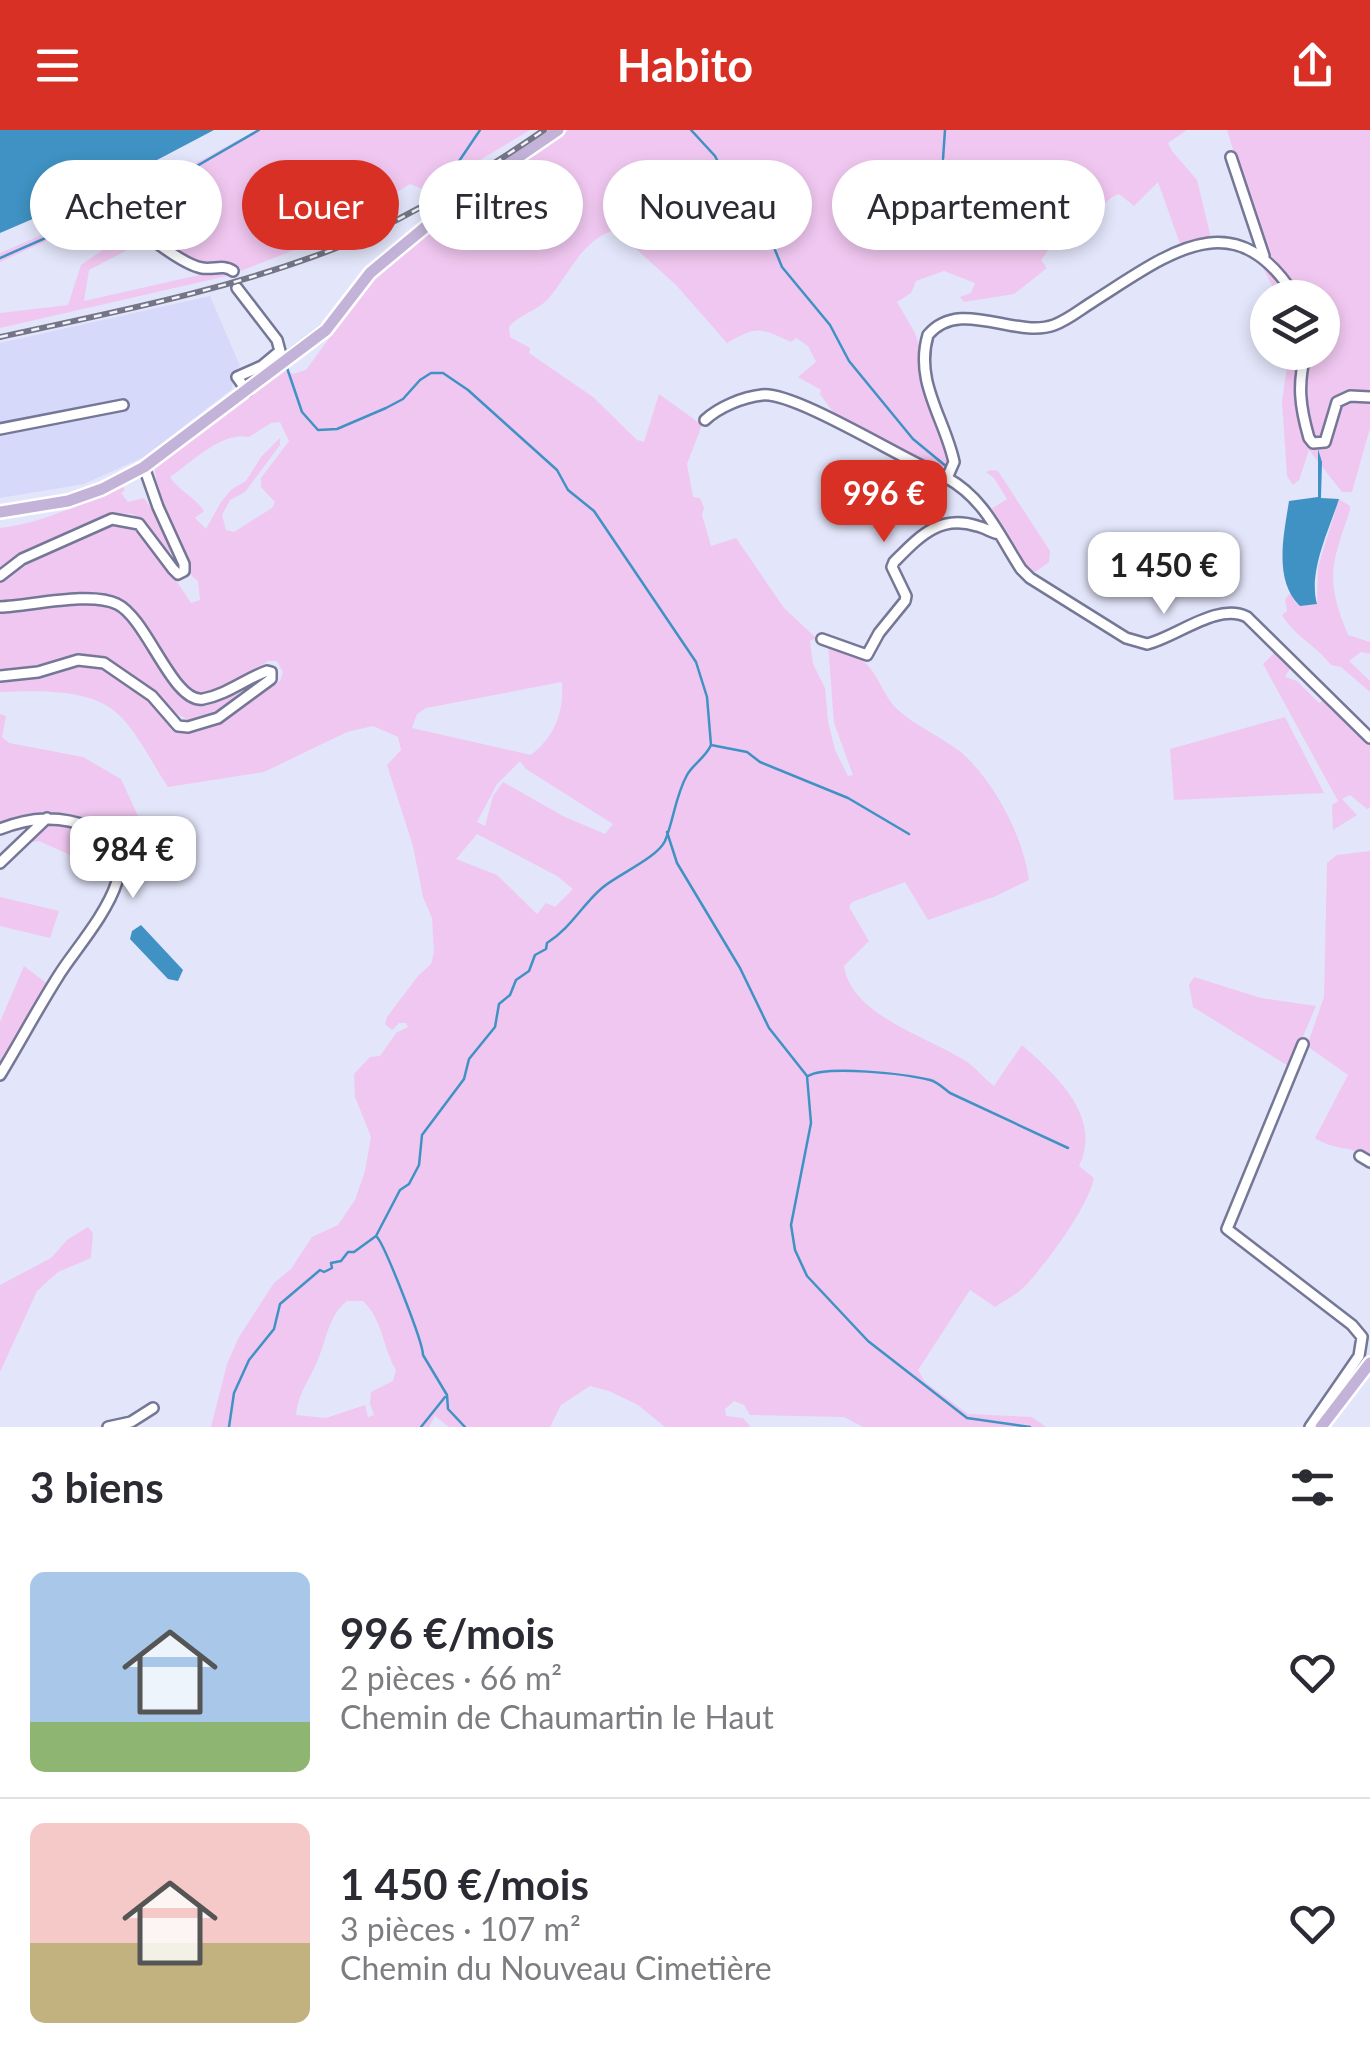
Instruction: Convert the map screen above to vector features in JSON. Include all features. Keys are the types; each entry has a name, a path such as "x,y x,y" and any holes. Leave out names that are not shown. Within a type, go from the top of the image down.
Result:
{"main road":[{"path":"0,512 68,501 144,467 326,330 360,285 384,262 485,178 558,130"},
{"path":"1321,1427 1370,1363"}],"street":[{"path":"1232,157 1265,258"},
{"path":"947,478 954,462 926,378 926,343 934,327 956,319 1032,326 1056,324 1152,264 1202,243 1230,244 1265,258 1285,280"},
{"path":"170,250 195,266 228,266 233,271"},
{"path":"237,288 277,340 280,351 262,366 237,377 246,392"},
{"path":"1301,370 1298,396 1313,444 1325,442 1336,402 1350,396 1370,397"},
{"path":"706,420 722,408 748,399 764,394 776,396 947,478 966,489 1030,578 1139,644 1156,642 1222,613 1233,611 1248,617 1370,738"},
{"path":"0,429 124,404"},
{"path":"0,576 22,559 112,518 139,524 173,569 178,574 184,570 144,467"},
{"path":"822,639 867,655 879,633 906,601 892,567 894,562 925,531 937,524 959,523 1000,534"},
{"path":"0,607 80,600 118,604 136,620 178,684 190,697 199,700 244,686 267,671 271,672 271,679 218,718 188,728 178,726 152,696 104,663 78,660 38,672 0,676"},
{"path":"0,863 47,818"},
{"path":"0,829 25,820 47,818 84,825 108,838 118,858 117,888 104,913 60,972 0,1075"},
{"path":"1303,1044 1227,1230 1352,1325 1362,1337 1359,1356 1310,1427"},
{"path":"108,1427 132,1422 153,1408"}],"shaded area":[{"path":"257,130 530,130 480,160 419,160 419,188 410,184 399,191 399,160 242,160 242,250 295,250 235,273 228,264 197,263 178,250 222,250 222,160 202,160"},
{"path":"569,130 1187,130 1168,143 1197,180 1211,238 1180,244 1158,182 1134,206 1119,194 1105,205 1105,160 832,160 832,250 1048,250 1041,260 1047,268 1014,294 964,302 960,297 971,293 975,283 944,271 916,281 911,293 897,302 921,352 922,378 950,459 947,473 936,471 839,420 821,390 798,377 816,362 808,346 796,338 791,342 758,330 727,343 676,285 637,250 812,250 812,160 603,160 603,236 577,259 548,299 509,327 510,337 593,397 637,440 644,442 659,394 702,425 687,464 693,497 700,498 704,508 702,515 711,546 736,538 784,608 816,638 810,641 813,664 825,688 835,750 848,776 853,775 834,723 828,644 864,662 898,710 962,753 986,779 1006,811 1021,846 1029,880 928,920 905,882 852,902 849,907 869,941 844,966 860,998 875,1011 964,1060 994,1086 1022,1045 1061,1084 1080,1114 1085,1148 1079,1166 1094,1178 1076,1218 1036,1274 1012,1296 995,1307 970,1290 918,1370 925,1382 968,1414 1032,1417 1046,1427 863,1427 844,1417 750,1415 744,1405 734,1401 725,1409 726,1416 743,1418 751,1427 665,1427 638,1405 590,1386 561,1405 550,1427 449,1427 435,1416 429,1427 211,1427 227,1364 239,1337 274,1283 291,1269 312,1237 338,1225 355,1200 371,1137 355,1097 354,1074 370,1057 380,1056 396,1033 408,1027 399,1023 392,1030 385,1024 418,976 431,964 432,918 387,765 401,750 398,737 373,726 347,732 264,772 168,787 133,732 108,707 79,695 0,692 0,681 95,664 129,681 172,731 183,734 228,718 280,681 283,672 277,661 268,661 239,682 195,694 189,692 135,613 118,598 78,596 0,602 0,581 76,538 117,523 146,535 191,603 200,600 198,581 192,576 160,502 154,466 284,370 293,374 306,370 368,285 419,242 419,250 583,250 583,160 526,160","holes":["280,422 289,441 261,478 261,487 275,502 272,508 234,532 226,530 222,515 230,500 245,492 280,445 280,438 261,457 246,481 221,502 206,529 195,518 204,511 170,477 218,443 249,437 271,423","562,682 556,723 531,755 412,728 417,714 426,708","520,761 526,769 613,824 605,834 563,816 503,782 493,796 485,826 477,822 497,784","477,834 557,876 573,889 555,907 546,903 537,914 497,875 456,859","347,1301 363,1301 370,1309 396,1370 393,1381 371,1392 374,1415 368,1417 365,1405 326,1418 296,1415 301,1394 340,1307"]},
{"path":"1227,130 1370,130 1370,428 1352,492 1342,492 1309,450 1299,480 1293,485 1287,476 1282,401 1287,370 1340,370 1340,280 1269,280 1251,256 1267,261 1270,256"},
{"path":"30,240 30,248 0,262 0,253"},
{"path":"102,250 127,250 89,270 84,301 226,269 231,275 0,328 0,313 68,305 81,265"},
{"path":"210,296 240,366 234,372 232,389 144,457 84,484 0,498 0,343"},
{"path":"998,471 1050,551 1049,562 1031,575 988,511 1007,499 986,472"},
{"path":"122,485 125,490 121,493 128,502 144,498 175,549 169,552 133,514 119,514 64,533 0,571 0,528 47,517"},
{"path":"1339,499 1350,510 1335,559 1336,600 1348,635 1370,642 1370,654 1361,652 1349,661 1370,681 1370,692 1341,667 1331,665 1282,615 1287,611 1285,600 1290,593 1296,603 1317,604 1318,567"},
{"path":"100,602 129,617 189,702 239,694 241,697 212,715 193,720 175,712 123,669 99,656 76,656 0,672 0,609"},
{"path":"1276,651 1291,667 1285,677 1297,681 1319,703 1324,699 1355,733 1370,743 1370,807 1367,809 1350,795 1342,799 1357,815 1333,830 1332,805 1338,801 1263,664"},
{"path":"0,714 6,716 2,737 9,743 83,757 121,779 138,816 85,818 41,814 0,826"},
{"path":"1285,717 1324,793 1174,800 1170,749"},
{"path":"49,822 73,824 93,832 107,846 114,869 81,860 39,841 26,843"},
{"path":"1370,851 1370,1157 1315,1138 1348,1075 1307,1046 1324,997 1327,863 1337,855"},
{"path":"0,897 59,911 50,938 0,926"},
{"path":"24,966 49,985 0,1068 0,1022"},
{"path":"1194,977 1261,998 1316,1006 1290,1067 1193,1007 1189,985"},
{"path":"88,1227 93,1233 91,1258 58,1272 37,1291 0,1372 0,1285 51,1258 67,1240"}],"water":[{"path":"0,130 214,130 157,160 30,160 30,220 0,233"},
{"path":"1318,449 1322,462 1321,498 1339,499 1317,565 1317,604 1300,606 1286,583 1283,542 1289,501 1318,497"},
{"path":"141,925 183,970 178,981 168,979 130,939 132,931"}],"waterway":[{"path":"207,160 259,130"},
{"path":"460,160 480,130"},
{"path":"691,130 715,156 731,188 757,206 782,267 830,325 849,361 913,439 947,467"},
{"path":"943,159 945,130"},
{"path":"0,258 30,245"},
{"path":"339,305 364,272"},
{"path":"282,359 283,354 324,323"},
{"path":"229,1427 234,1393 249,1360 274,1329 280,1304 320,1270 332,1268 331,1263 341,1261 348,1252 376,1236 400,1190 409,1184 419,1165 422,1135 464,1079 469,1059 495,1027 499,1004 510,995 516,980 529,971 535,955 546,949 547,943 595,895 661,847 687,775 711,745 707,697 696,662 594,511 568,490 557,470 468,390 443,373 431,373 403,399 386,408 337,429 318,430 302,412 286,365"},
{"path":"711,745 747,752 760,762 848,798 909,834"},
{"path":"667,832 677,863 740,968 769,1028 807,1076 811,1123 791,1225 795,1250 807,1276 868,1341 967,1418 1030,1427"},
{"path":"808,1076 849,1071 930,1080 1068,1148"},
{"path":"377,1237 403,1294 423,1355 447,1395 448,1409 465,1427"},
{"path":"421,1427 445,1397"}],"railway":[{"path":"0,337 214,288 339,247 444,194 544,130"}]}
